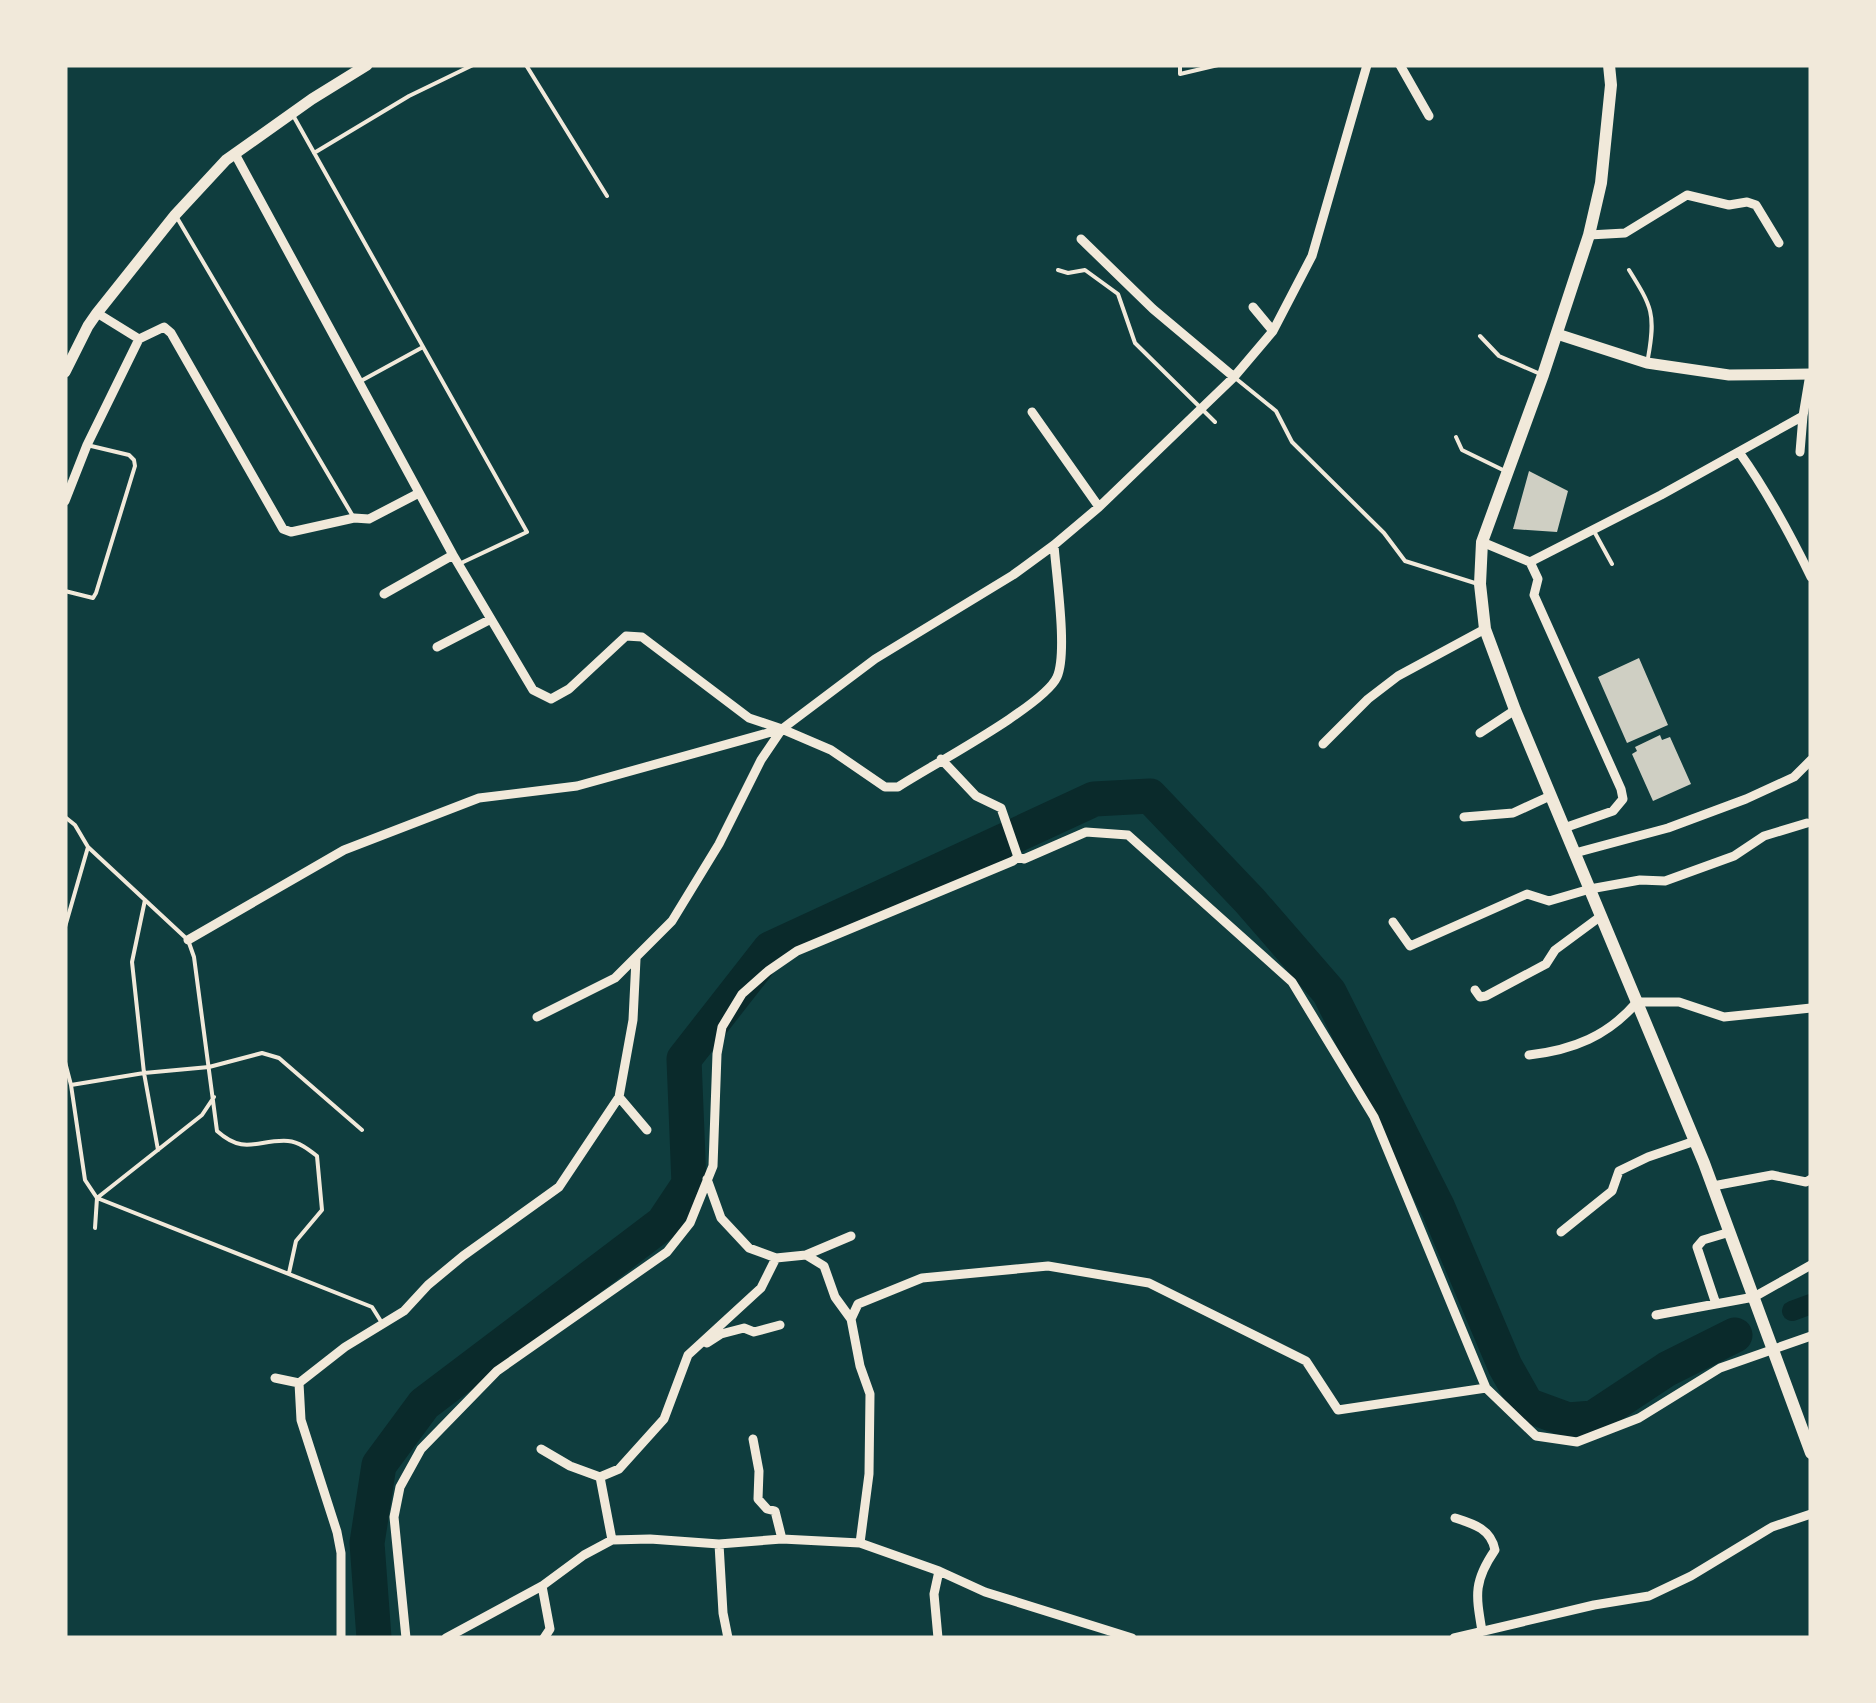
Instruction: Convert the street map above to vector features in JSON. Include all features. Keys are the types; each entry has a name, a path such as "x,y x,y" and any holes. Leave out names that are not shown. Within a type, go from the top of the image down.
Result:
{"main road":[{"path":"1609,65 1612,86 1601,183 1589,235 1482,542 1480,584 1485,629 1550,796 1695,1142 1811,1454"}],"street":[{"path":"65,372 97,313 175,215 226,160 367,65"},
{"path":"536,1017 614,978 672,921 782,729 875,658 1013,575 1054,545 1234,377 1273,330 1312,256 1368,65"},
{"path":"1400,65 1429,116"},
{"path":"235,154 456,560 533,690 551,698 569,689 626,636 642,638 748,718 831,750 886,787 898,787 1027,709 1057,678 1062,646 1054,545"},
{"path":"1589,235 1624,232 1687,196 1730,205 1756,205 1780,243"},
{"path":"1082,239 1153,309 1234,377"},
{"path":"1253,307 1273,330"},
{"path":"97,313 139,339"},
{"path":"65,501 87,445 139,339 164,328 171,333 283,529 291,532 354,518 370,519 419,493"},
{"path":"1556,334 1647,362 1730,375 1810,374 1800,452"},
{"path":"1032,412 1098,506"},
{"path":"1530,562 1804,416"},
{"path":"1739,452 1811,577"},
{"path":"1482,542 1530,562 1538,579 1534,596 1623,799 1614,811 1564,828"},
{"path":"384,594 456,560"},
{"path":"437,646 491,619"},
{"path":"1323,744 1398,676 1485,629"},
{"path":"1480,733 1515,710"},
{"path":"188,940 344,850 479,798 577,786 782,729"},
{"path":"941,759 976,796 1001,808 1017,853 1024,860 1086,832 1128,835 1292,982 1374,1116 1486,1388 1536,1436 1577,1442 1640,1418 1720,1368 1811,1336"},
{"path":"1575,854 1668,828 1746,799 1794,777 1811,760"},
{"path":"1464,816 1513,814 1550,796"},
{"path":"1393,922 1410,946 1526,894 1550,901 1640,880 1664,881 1734,856 1764,836 1807,823"},
{"path":"406,1638 394,1517 400,1487 422,1449 497,1372 668,1252 690,1223 712,1166 717,1054 722,1027 742,994 797,952 1017,853"},
{"path":"1475,990 1486,996 1530,974 1546,964 1554,950 1601,916"},
{"path":"275,1378 299,1383 345,1347 404,1311 428,1284 463,1256 559,1187 619,1097 633,1020 636,959"},
{"path":"1529,1055 1559,1052 1588,1040 1624,1017 1638,1002 1680,1002 1724,1017 1811,1008"},
{"path":"619,1097 648,1130"},
{"path":"1561,1232 1612,1191 1619,1171 1648,1156 1695,1142"},
{"path":"1712,1186 1772,1175 1806,1182 1811,1179"},
{"path":"707,1179 721,1218 748,1248 776,1258 806,1255 851,1236"},
{"path":"1716,1304 1697,1247 1703,1240 1730,1232"},
{"path":"806,1255 824,1266 835,1297 850,1319 870,1394 869,1474 860,1542"},
{"path":"541,1450 600,1477 619,1469 664,1419 688,1355 761,1288 776,1258"},
{"path":"1656,1315 1754,1297 1811,1265"},
{"path":"850,1319 858,1304 922,1278 1048,1266 1149,1284 1250,1332 1306,1362 1338,1410 1486,1388"},
{"path":"688,1355 721,1334 780,1325"},
{"path":"299,1383 301,1420 340,1552 341,1638"},
{"path":"754,1439 758,1499 775,1512 782,1539"},
{"path":"600,1477 612,1540"},
{"path":"1454,1638 1649,1596 1691,1576 1772,1527 1811,1514"},
{"path":"1455,1518 1476,1524 1492,1538 1495,1550 1481,1570 1477,1599 1482,1632"},
{"path":"446,1638 542,1586 612,1540 650,1539 719,1544 782,1539 860,1542 986,1592 1132,1638"},
{"path":"719,1544 728,1638"},
{"path":"938,1571 934,1594 938,1638"},
{"path":"542,1586 550,1629 544,1638"}],"lane":[{"path":"314,153 409,96 473,65"},
{"path":"526,65 607,196"},
{"path":"1180,65 1180,74 1218,65"},
{"path":"292,113 527,532 456,560"},
{"path":"175,215 354,518"},
{"path":"1058,270 1084,270 1118,294 1134,343 1215,422"},
{"path":"1628,270 1650,303 1654,327 1647,362"},
{"path":"1480,336 1499,356 1543,376"},
{"path":"359,382 423,347"},
{"path":"1234,377 1276,411 1292,442 1384,533 1405,561 1480,584"},
{"path":"1456,437 1462,450 1507,472"},
{"path":"65,592 88,598 96,593 135,466 129,456 87,445"},
{"path":"1592,528 1612,564"},
{"path":"65,818 76,825 88,847 188,940 194,957 218,1130 229,1141 254,1146 286,1140 317,1156 322,1210 296,1241 289,1273"},
{"path":"65,927 88,847"},
{"path":"145,900 132,962 144,1073 158,1150"},
{"path":"71,1085 209,1067 262,1052 278,1058 362,1130"},
{"path":"65,1062 85,1180 97,1198 372,1307 382,1323"},
{"path":"95,1228 97,1198 202,1115 214,1096"}],"building":[{"path":"1529,471 1568,491 1557,532 1513,529"},
{"path":"1639,658 1668,725 1627,743 1598,677"},
{"path":"1660,735 1662,740 1670,737 1691,784 1653,801 1632,754 1637,751 1635,747"}],"waterway":[{"path":"374,1638 367,1543 379,1465 424,1404 663,1223 689,1184 684,1059 770,949 1094,799 1150,796 1250,901 1329,992 1438,1208 1505,1366 1527,1405 1568,1420 1593,1418 1667,1369 1735,1335"},
{"path":"1792,1311 1811,1304"}]}
